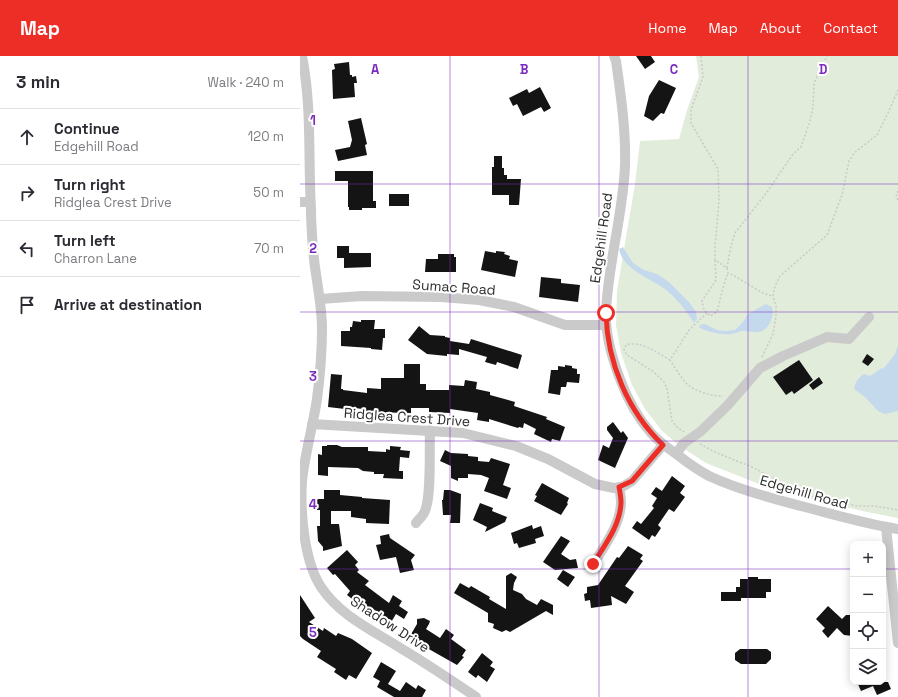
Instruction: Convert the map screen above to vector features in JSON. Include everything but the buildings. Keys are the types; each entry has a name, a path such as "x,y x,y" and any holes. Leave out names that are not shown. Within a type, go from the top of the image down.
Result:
{"street":[{"name":"Shadow Drive","path":"302,56 307,89 309,125 305,202 320,299 322,328 321,363 317,398 302,475 301,502 304,540 307,555 312,571 321,586 338,607 356,620 440,672 476,697"},
{"name":"Edgehill Road","path":"614,56 617,68 623,124 625,166 621,200 608,274 606,325 614,364 623,387 638,416 651,434 663,445 707,475 728,484 770,498 845,519 898,529"},
{"name":"Sumac Road","path":"320,299 362,296 441,297 479,300 514,307 565,324 606,325"},
{"path":"676,454 684,443 700,432 737,395 753,375 762,367 782,356 827,337 849,338 869,317"},
{"name":"Ridglea Crest Drive","path":"312,424 462,433 516,446 548,459 595,484 614,488 619,487"},
{"path":"416,523 424,513 427,504 430,430"},
{"path":"593,564 615,528 619,518 621,503 619,487 632,481 663,445"},
{"path":"886,527 898,643"}],"path":[{"path":"701,56 702,81 691,110 691,123 718,169 719,200 715,247 716,280 702,301 704,310 710,316 717,312 728,273 727,268 735,233 767,192 793,154 801,147 810,121 814,83 827,56"},
{"path":"762,367 760,360 773,334 776,316 776,306 773,296 775,286 780,276 826,236 842,195 849,160 854,152 876,135 898,90"},
{"path":"898,191 896,194 898,201"},
{"path":"715,260 727,268"},
{"path":"728,273 736,276 766,295 773,296"},
{"path":"670,360 689,330 707,313"},
{"path":"737,395 720,396 706,394 696,390 687,384 670,360 654,350 632,343 626,345 624,350 627,355 654,372 664,382 667,388 672,421 677,427 704,447 752,467 793,488 815,497 857,506 875,506 898,510"}],"green space":[{"path":"696,56 898,56 898,518 807,498 759,484 706,463 681,447 662,431 645,409 632,385 621,353 616,325 617,291 635,184 640,141 679,139 687,110 699,77"}],"water":[{"path":"623,247 633,263 644,270 657,274 669,282 689,302 696,312 697,319 694,323 676,299 662,287 636,272 625,262 619,249"},
{"path":"766,304 772,307 773,314 768,326 763,331 744,331 732,334 719,334 698,327 705,324 717,330 735,330 748,314"},
{"path":"898,345 898,411 885,414 878,411 865,397 854,389 857,380 864,374 870,376 884,368 895,354"}],"route":[{"path":"593,564 615,528 619,518 621,503 619,487 622,487 632,481 663,445 651,434 638,416 623,387 614,364 608,338 606,313"}]}
